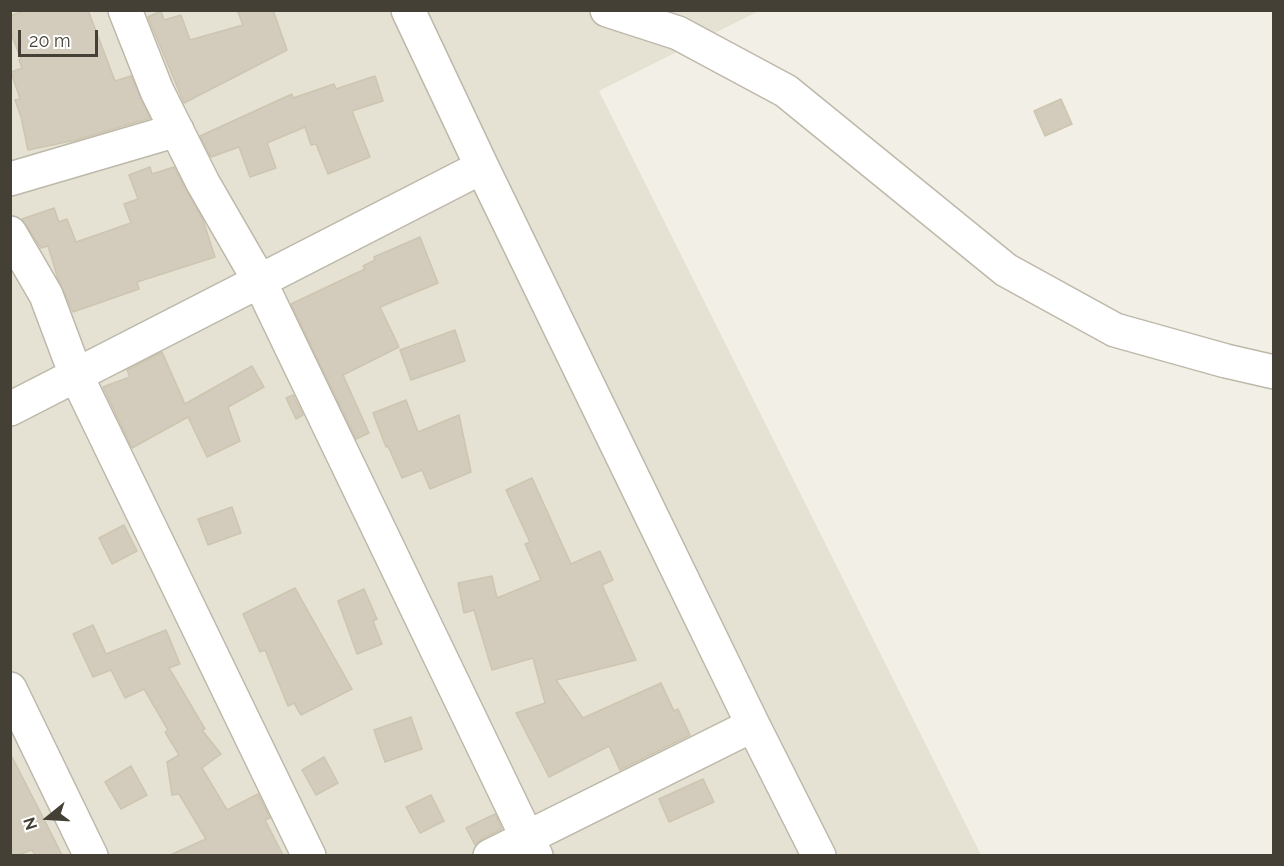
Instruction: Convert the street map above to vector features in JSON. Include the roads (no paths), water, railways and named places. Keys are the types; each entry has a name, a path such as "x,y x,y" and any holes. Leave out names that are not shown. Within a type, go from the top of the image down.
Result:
{"street":[{"path":"125,10 157,91 203,183 259,280 532,846"},
{"path":"607,10 678,33 786,91 1006,270 1115,330 1226,362 1274,372"},
{"path":"420,14 482,167 753,725 819,855"},
{"path":"10,179 177,130"},
{"path":"10,409 482,167"},
{"path":"10,233 46,295 76,375 309,855"},
{"path":"10,689 92,855"},
{"path":"490,855 532,846 753,725"}]}
